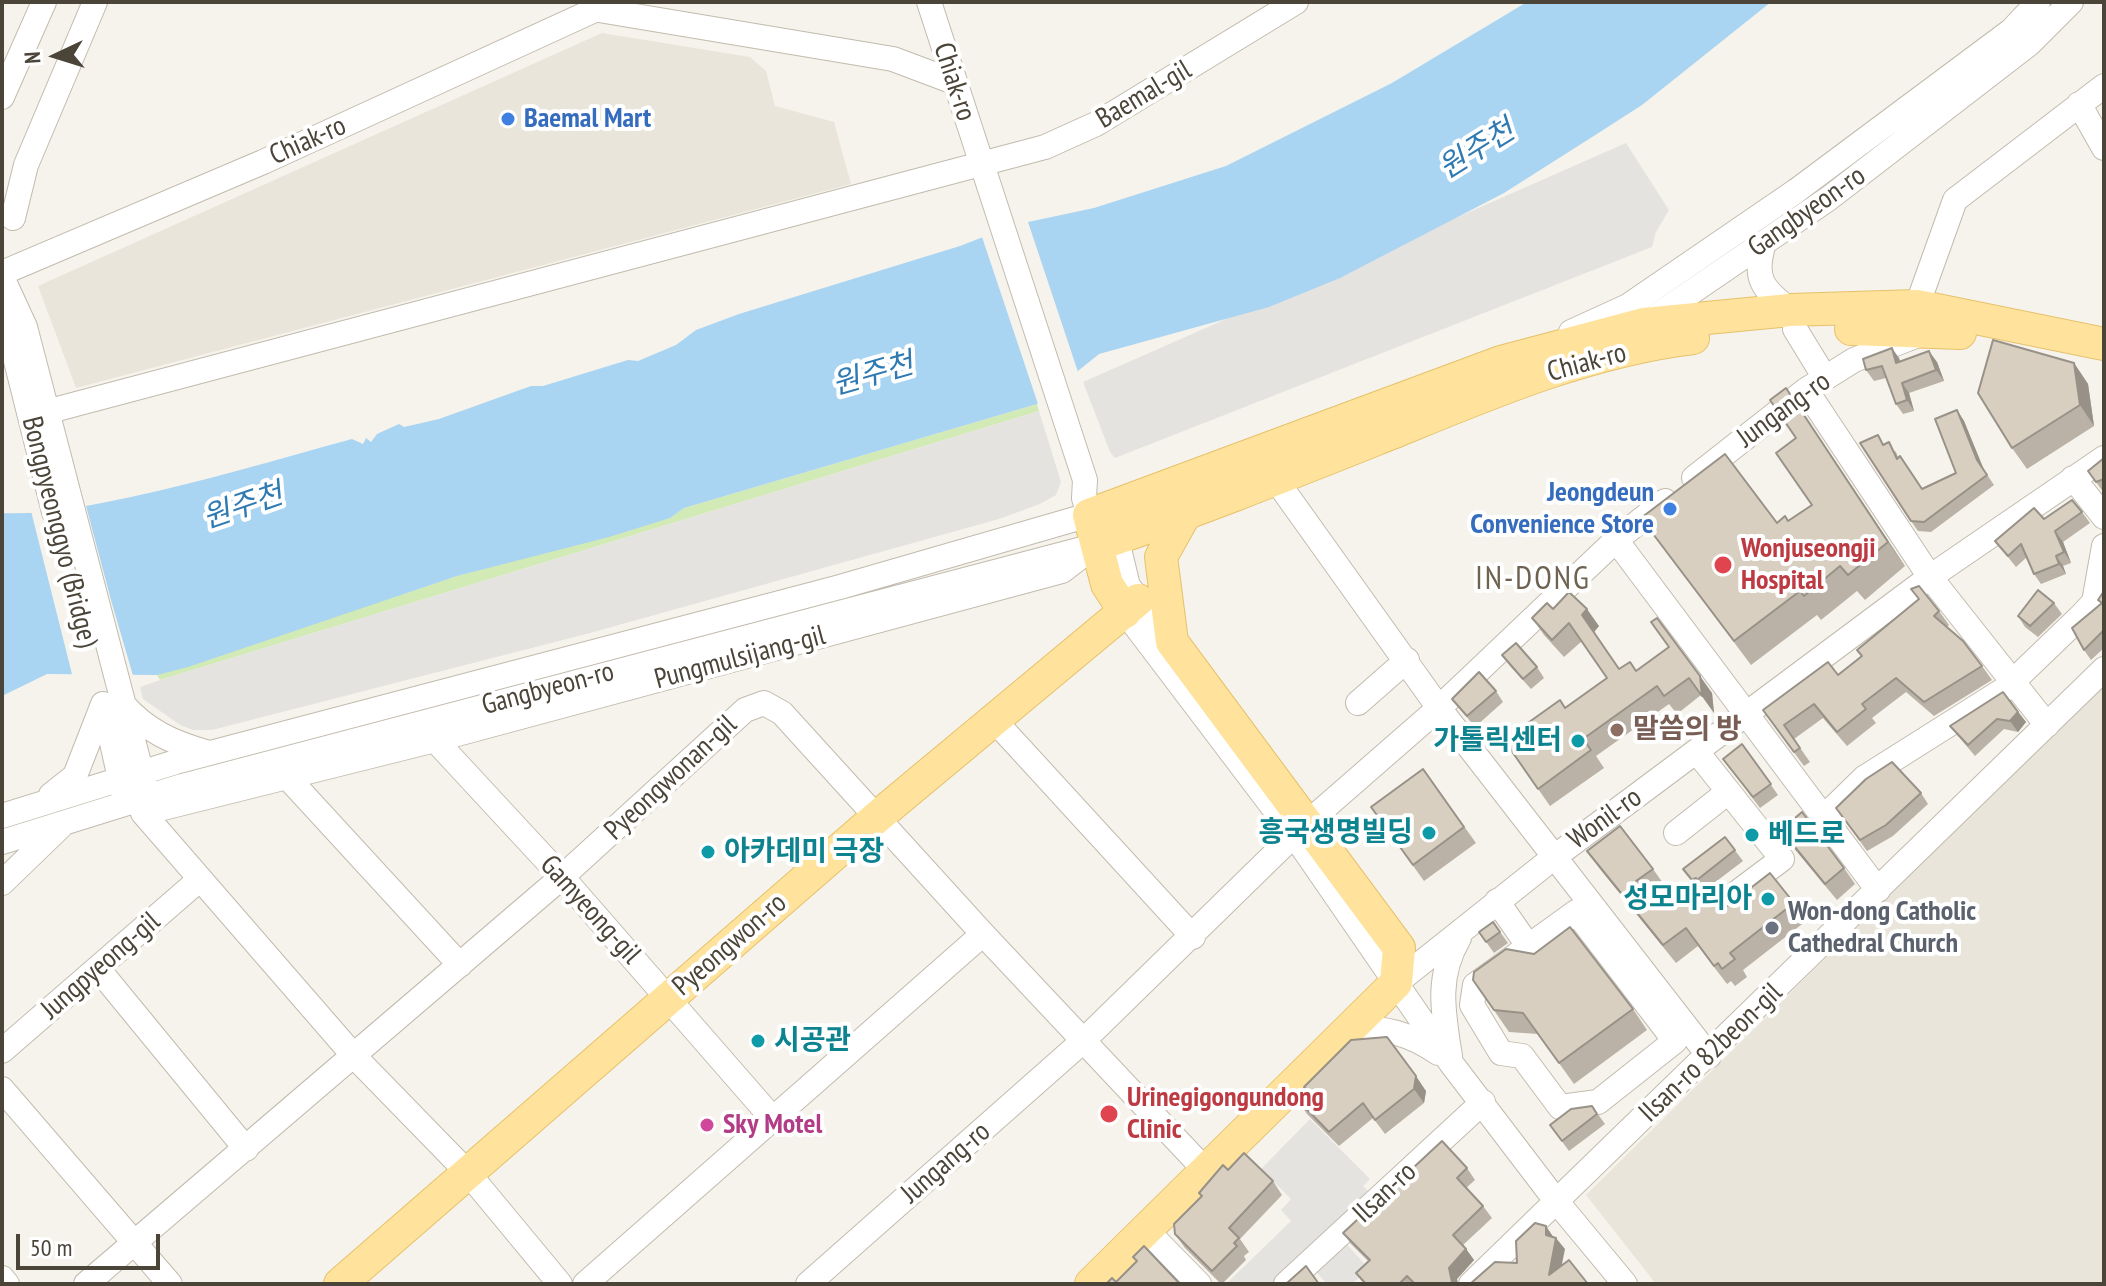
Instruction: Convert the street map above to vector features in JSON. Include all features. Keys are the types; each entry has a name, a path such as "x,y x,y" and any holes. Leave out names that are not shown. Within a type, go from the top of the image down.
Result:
{"main road":[{"name":"Chiak-ro","path":"1924,318 2104,363"},
{"name":"Chiak-ro","path":"1644,324 1924,318 2104,344"},
{"name":"Chiak-ro","path":"1103,526 1508,372 1792,319"},
{"name":"Gangbyeon-ro","path":"1508,372 1644,324"},
{"name":"Chiak-ro","path":"1103,526 1184,516 1276,480 1508,372"},
{"path":"1184,516 1161,557 1172,642 1300,830 1399,948 1396,983"},
{"path":"1103,526 1107,584 1132,606"},
{"name":"Pyeongwon-ro","path":"340,1284 876,818 1132,606"},
{"name":"Wonil-ro","path":"1091,1284 1396,983"}],"street":[{"path":"2,97 8,69 44,2"},
{"path":"13,218 26,165 95,2"},
{"name":"Chiak-ro","path":"929,2 1085,480 1106,498 1103,526"},
{"name":"Baemal-gil","path":"38,414 983,170 1096,124 1296,2"},
{"name":"Gangbyeon-ro","path":"1508,372 1628,306 1899,116 2012,30 2038,2"},
{"name":"Gangbyeon-ro","path":"1644,324 1686,299 1828,199 2029,44 2071,2"},
{"path":"599,5 893,59 954,82"},
{"name":"Chiak-ro","path":"2,275 263,162 599,5"},
{"path":"1924,318 1955,200 2104,86"},
{"path":"2079,104 2104,148"},
{"path":"1764,243 1758,261 1766,291 1792,319 1815,384 1930,577 2047,725"},
{"path":"2,275 25,327 38,414"},
{"path":"2,285 9,333 38,414"},
{"name":"Jungang-ro","path":"808,1284 1083,1041 1300,830 1439,708 1616,540 1815,384 1924,318"},
{"name":"Bongpyeonggyo (Bridge)","path":"38,414 117,728 139,802"},
{"name":"Wonil-ro","path":"1396,983 1553,858 1748,716 1930,577 2104,458"},
{"path":"2073,478 2104,517"},
{"path":"1276,480 1439,708 1709,1056"},
{"name":"Gangbyeon-ro","path":"2,816 130,775 825,591 1103,526"},
{"name":"Gangbyeon-ro","path":"2,842 1103,526"},
{"name":"Pungmulsijang-gil","path":"139,802 288,778 1062,571 1103,526"},
{"path":"1616,540 1878,890"},
{"path":"1824,817 1864,778 2014,681 2094,602 2104,546"},
{"path":"1132,606 1172,642"},
{"path":"1132,606 1300,830"},
{"path":"1358,703 1407,660"},
{"name":"Ilsan-ro 82beon-gil","path":"1557,1202 2104,669"},
{"name":"Pyeongwonan-gil","path":"86,1284 562,877 745,710 764,703 782,713 876,818"},
{"path":"994,720 1193,937"},
{"path":"40,804 75,776 117,728 211,754"},
{"name":"Gamyeong-gil","path":"435,740 562,877 773,1119"},
{"path":"1697,752 1782,859 1734,895"},
{"path":"288,778 460,965"},
{"path":"1676,833 1728,792"},
{"path":"139,802 199,880 354,1056 468,1173 560,1284"},
{"path":"876,818 1205,1170"},
{"path":"2,883 66,822"},
{"name":"Jungpyeong-gil","path":"2,1051 99,970 199,880"},
{"path":"1497,901 1529,947"},
{"path":"1576,912 1675,1041 1598,1102 1560,1107 1522,1056 1501,1053 1472,1005 1475,985 1529,947 1576,912"},
{"path":"1451,1063 1443,1008 1445,961 1466,926"},
{"path":"585,1284 983,934"},
{"path":"99,970 246,1149"},
{"path":"1396,983 1451,1063 1557,1202 1625,1284"},
{"path":"1351,1027 1385,1028 1418,1038 1451,1063"},
{"path":"2,1089 170,1284"},
{"name":"Ilsan-ro","path":"1286,1284 1483,1102"},
{"path":"1471,1284 1557,1202"},
{"path":"1145,1229 1199,1284"},
{"path":"2,1278 7,1284"}],"shaded area":[{"path":"602,33 750,57 766,71 775,106 834,122 851,184 76,388 38,286"},
{"path":"1626,143 1669,210 1656,232 1652,247 1115,458 1110,452 1083,382"},
{"path":"1039,411 1061,482 1056,495 999,519 590,633 212,730 193,730 180,725 143,699 140,687 160,680"},
{"path":"2104,683 2104,1284 1656,1284 1586,1195"},
{"path":"1310,1119 1370,1179 1363,1186 1370,1193 1277,1284 1226,1284 1291,1221 1281,1210 1291,1199 1261,1169"},
{"path":"1344,1241 1369,1269 1352,1284 1327,1284 1313,1268"}],"green space":[{"path":"1037,404 1039,411 160,680 157,675 457,576 670,518 684,508"}],"water":[{"name":"원주천","path":"1527,2 1771,2 1642,105 1504,193 1340,278 1269,307 1099,354 1037,404 684,508 670,518 609,537 457,576 188,667 157,675 47,674 2,696 2,513 50,511 99,504 352,439 363,444 366,438 371,442 377,434 399,424 404,427 439,419 531,386 543,386 628,360 638,361 676,345 696,330 739,314 960,246 1014,225 1094,208 1226,166 1392,83"}],"pier":[{"path":"1027,219 1079,375 1039,407 980,231"},
{"path":"85,502 134,679 73,678 31,511"}],"building":[{"path":"1993,340 2074,363 2080,405 2012,448 1978,393"},
{"path":"1892,348 1896,363 1929,351 1936,370 1902,383 1907,400 1896,404 1882,366 1866,370 1863,359"},
{"path":"1786,388 1888,542 1848,575 1840,566 1804,596 1800,591 1734,641 1641,518 1725,454 1777,523 1785,516 1788,521 1812,505 1776,453 1796,438 1770,400"},
{"path":"1957,410 1977,460 1987,475 1924,522 1911,521 1860,443 1878,435 1883,445 1889,442 1897,459 1900,456 1922,489 1956,473 1935,419"},
{"path":"2104,458 2104,479 2096,482 2088,471"},
{"path":"2072,500 2082,512 2055,531 2064,552 2056,556 2059,564 2034,574 2021,544 2008,556 1995,541 2034,508 2044,519"},
{"path":"1919,586 1939,611 1934,616 1963,641 1982,666 1924,702 1896,678 1862,704 1866,709 1837,732 1814,704 1784,725 1800,748 1794,752 1763,710 1828,662 1838,675 1862,656 1857,650 1919,599 1911,589"},
{"path":"2038,590 2054,603 2030,626 2018,616"},
{"path":"2104,591 2104,630 2084,650 2072,628 2102,603 2098,600"},
{"path":"1569,592 1587,609 1582,615 1619,669 1630,662 1636,671 1669,647 1651,622 1657,618 1700,676 1702,696 1689,678 1664,696 1657,686 1583,739 1591,750 1538,789 1504,740 1560,700 1565,708 1607,678 1569,623 1552,640 1532,618 1547,603 1553,609"},
{"path":"1516,643 1537,667 1523,679 1502,655"},
{"path":"1479,672 1496,691 1467,716 1452,699"},
{"path":"2003,692 2018,712 2010,721 1997,719 1968,745 1950,726"},
{"path":"1742,744 1771,784 1753,797 1723,759"},
{"path":"1892,762 1921,793 1886,825 1860,840 1836,808 1866,779"},
{"name":"흥국생명빌딩","path":"1423,769 1464,827 1413,865 1371,807"},
{"path":"1802,812 1844,868 1825,884 1781,830"},
{"path":"1620,826 1653,869 1636,881 1656,907 1696,878 1721,911 1770,873 1794,903 1730,953 1735,959 1722,969 1718,963 1714,966 1686,928 1663,945 1587,851"},
{"path":"1725,837 1735,850 1697,880 1692,880 1683,869"},
{"path":"1493,922 1500,932 1486,942 1479,932"},
{"path":"1570,927 1633,1009 1559,1063 1523,1013 1494,1010 1473,980 1474,972 1506,949 1534,954"},
{"path":"1387,1037 1416,1076 1414,1089 1375,1120 1363,1103 1329,1132 1297,1099 1307,1090 1304,1087 1351,1040"},
{"path":"1592,1106 1597,1114 1562,1141 1550,1125 1571,1109"},
{"path":"1442,1141 1467,1168 1457,1178 1483,1206 1453,1235 1466,1249 1449,1268 1452,1282 1458,1284 1415,1284 1407,1276 1399,1284 1366,1284 1356,1273 1370,1260 1343,1233"},
{"path":"1244,1153 1273,1181 1229,1228 1239,1238 1234,1243 1237,1246 1212,1271 1175,1234 1174,1224 1202,1196 1199,1193 1223,1165 1228,1170"},
{"path":"1535,1223 1546,1226 1546,1235 1556,1238 1549,1275 1569,1260 1588,1284 1470,1284 1495,1262 1517,1263 1516,1241"},
{"path":"1144,1246 1180,1284 1106,1284 1112,1278 1116,1282 1137,1261 1133,1257"},
{"path":"1306,1266 1319,1284 1282,1284 1287,1283"}],"place":[{"name":"Baemal Mart","path":"508,119"},
{"name":"Jeongdeun Convenience Store","path":"1670,509"},
{"name":"Wonjuseongji Hospital","path":"1723,565"},
{"name":"말씀의 방","path":"1617,730"},
{"name":"가톨릭센터","path":"1578,741"},
{"name":"흥국생명빌딩","path":"1429,833"},
{"name":"베드로","path":"1752,835"},
{"name":"아카데미 극장","path":"708,852"},
{"name":"성모마리아","path":"1768,899"},
{"name":"Won-dong Catholic Cathedral Church","path":"1772,928"},
{"name":"시공관","path":"758,1041"},
{"name":"Urinegigongundong Clinic","path":"1109,1114"},
{"name":"Sky Motel","path":"707,1125"}],"district":[{"name":"IN-DONG","path":"1533,580"}]}
